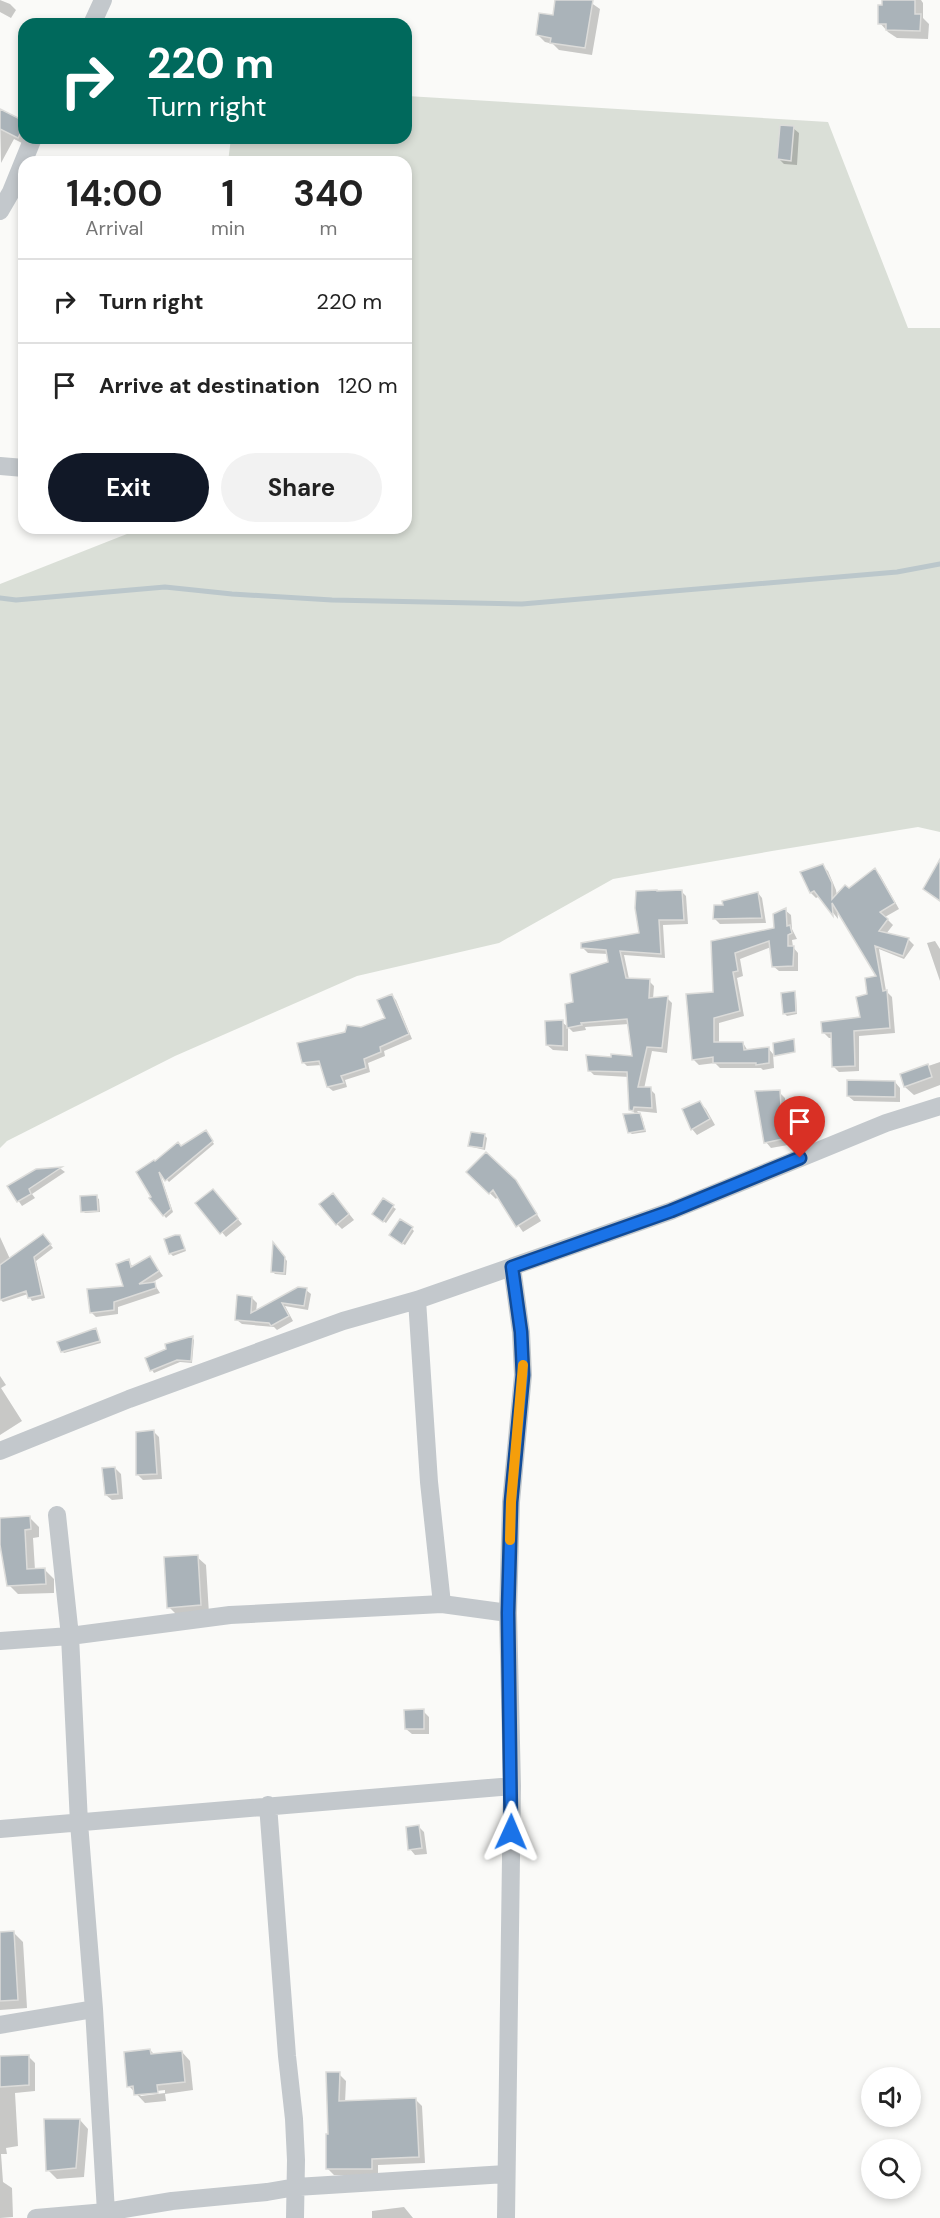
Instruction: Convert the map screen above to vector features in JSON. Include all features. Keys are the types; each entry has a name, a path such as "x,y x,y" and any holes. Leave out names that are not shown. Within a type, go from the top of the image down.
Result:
{"street":[{"path":"95,18 103,0"},
{"path":"0,211 18,175"},
{"path":"0,466 18,468"},
{"path":"0,1451 129,1399 332,1325 417,1300 671,1211 886,1123 940,1106"},
{"path":"506,2218 512,1786 508,1613 511,1502 523,1375 521,1332 512,1267"},
{"path":"417,1300 429,1482 442,1604"},
{"path":"57,1515 70,1636 78,1823 94,2009 106,2212"},
{"path":"0,1641 70,1636 230,1615 442,1604 508,1613"},
{"path":"0,1828 512,1786"},
{"path":"268,1805 294,2119 295,2218"},
{"path":"0,2025 94,2009"},
{"path":"36,2218 106,2212 172,2201 296,2187 506,2174"}],"shaded area":[{"path":"412,96 828,122 908,328 940,328 940,832 918,827 613,879 499,943 357,976 175,1056 7,1141 0,1148 0,584 127,534 412,534 412,156 229,156 230,144 412,144"}],"building":[{"path":"555,0 593,0 585,48 550,43 551,38 536,35 539,13 553,15"},
{"path":"882,0 915,0 915,14 921,14 920,31 886,30 886,24 878,24 878,5 882,5"},
{"path":"0,109 18,118 18,138 0,129"},
{"path":"780,125 794,126 791,161 777,159"},
{"path":"940,859 940,901 923,889"},
{"path":"823,864 832,883 832,899 845,885 849,888 875,868 895,903 880,912 888,919 879,931 909,938 903,956 875,946 883,991 887,990 890,1028 854,1031 855,1066 832,1067 831,1033 822,1033 821,1022 860,1017 856,997 867,994 865,978 876,976 832,903 833,916 814,891 810,893 800,872"},
{"path":"682,890 684,920 659,920 661,954 620,951 626,978 650,979 649,998 668,996 662,1048 647,1047 638,1087 651,1087 652,1108 634,1107 633,1111 629,1110 627,1072 588,1071 586,1055 632,1056 627,1019 581,1023 582,1025 567,1028 565,1004 573,1002 570,974 608,962 606,950 581,948 581,943 639,933 635,908 636,891"},
{"path":"758,892 762,918 713,919 714,905 723,905 722,901"},
{"path":"786,908 787,926 790,925 792,933 788,935 788,946 794,946 793,966 772,967 769,941 735,953 738,971 733,972 740,1011 714,1018 714,1042 743,1042 744,1050 769,1047 769,1063 756,1065 756,1063 713,1063 713,1057 692,1060 686,994 713,992 711,941 774,928 773,914"},
{"path":"795,991 796,1012 783,1014 781,993"},
{"path":"392,994 409,1034 380,1047 381,1052 364,1059 366,1068 341,1076 344,1083 327,1087 319,1061 302,1063 297,1043 345,1032 347,1025 361,1027 385,1018 377,1000"},
{"path":"563,1020 563,1046 546,1045 545,1021"},
{"path":"794,1039 795,1052 774,1056 773,1043"},
{"path":"928,1064 932,1077 904,1087 900,1074"},
{"path":"847,1080 895,1081 895,1097 847,1096"},
{"path":"780,1090 783,1139 764,1143 755,1091"},
{"path":"700,1101 710,1119 691,1130 682,1109"},
{"path":"640,1113 645,1130 628,1133 623,1114"},
{"path":"206,1130 213,1141 165,1181 159,1172 171,1209 163,1216 149,1198 151,1197 136,1172 155,1161 178,1142 181,1146"},
{"path":"471,1132 485,1134 483,1148 468,1146"},
{"path":"486,1152 516,1180 537,1214 516,1227 493,1190 489,1194 466,1172"},
{"path":"62,1167 29,1189 31,1194 17,1202 7,1186 36,1169"},
{"path":"213,1189 238,1219 220,1234 195,1203"},
{"path":"333,1193 349,1214 336,1225 319,1204"},
{"path":"97,1195 98,1211 81,1212 80,1196"},
{"path":"383,1198 394,1205 383,1222 372,1214"},
{"path":"400,1219 413,1227 402,1244 389,1235"},
{"path":"43,1234 51,1244 34,1257 42,1295 28,1298 26,1291 0,1300 0,1265"},
{"path":"180,1235 185,1249 169,1254 164,1239"},
{"path":"273,1242 285,1257 284,1273 271,1272"},
{"path":"150,1256 159,1271 139,1284 155,1282 156,1288 114,1302 114,1310 90,1313 87,1289 123,1286 116,1264 129,1259 131,1267"},
{"path":"298,1287 307,1288 304,1306 282,1303 289,1316 271,1326 269,1323 235,1320 237,1295 252,1297 251,1313"},
{"path":"96,1328 100,1341 61,1352 57,1342"},
{"path":"193,1336 191,1361 177,1360 150,1371 145,1358 166,1349 165,1344"},
{"path":"154,1430 157,1474 136,1475 136,1432"},
{"path":"115,1467 118,1494 105,1495 102,1468"},
{"path":"30,1516 31,1529 25,1530 27,1569 45,1568 46,1584 7,1586 0,1545 0,1518"},
{"path":"198,1555 201,1605 167,1608 164,1557"},
{"path":"424,1709 424,1729 405,1729 404,1710"},
{"path":"419,1825 422,1848 408,1850 406,1827"},
{"path":"14,1931 18,2000 0,2001 0,1932"},
{"path":"150,2049 151,2054 182,2051 185,2082 157,2085 158,2093 134,2095 133,2086 127,2087 124,2052"},
{"path":"29,2055 29,2085 0,2087 0,2056"},
{"path":"326,2072 340,2072 339,2101 416,2098 419,2157 372,2159 372,2169 326,2169 326,2134 328,2134"},
{"path":"44,2119 80,2119 76,2168 46,2171"}],"waterway":[{"path":"0,598 16,600 165,587 332,600 522,604 897,572 940,564"}],"slow traffic":[{"path":"510,1540 511,1502 523,1365"}],"route":[{"path":"511,1832 508,1613 511,1502 523,1375 521,1332 512,1267 671,1211 800,1158"}]}
